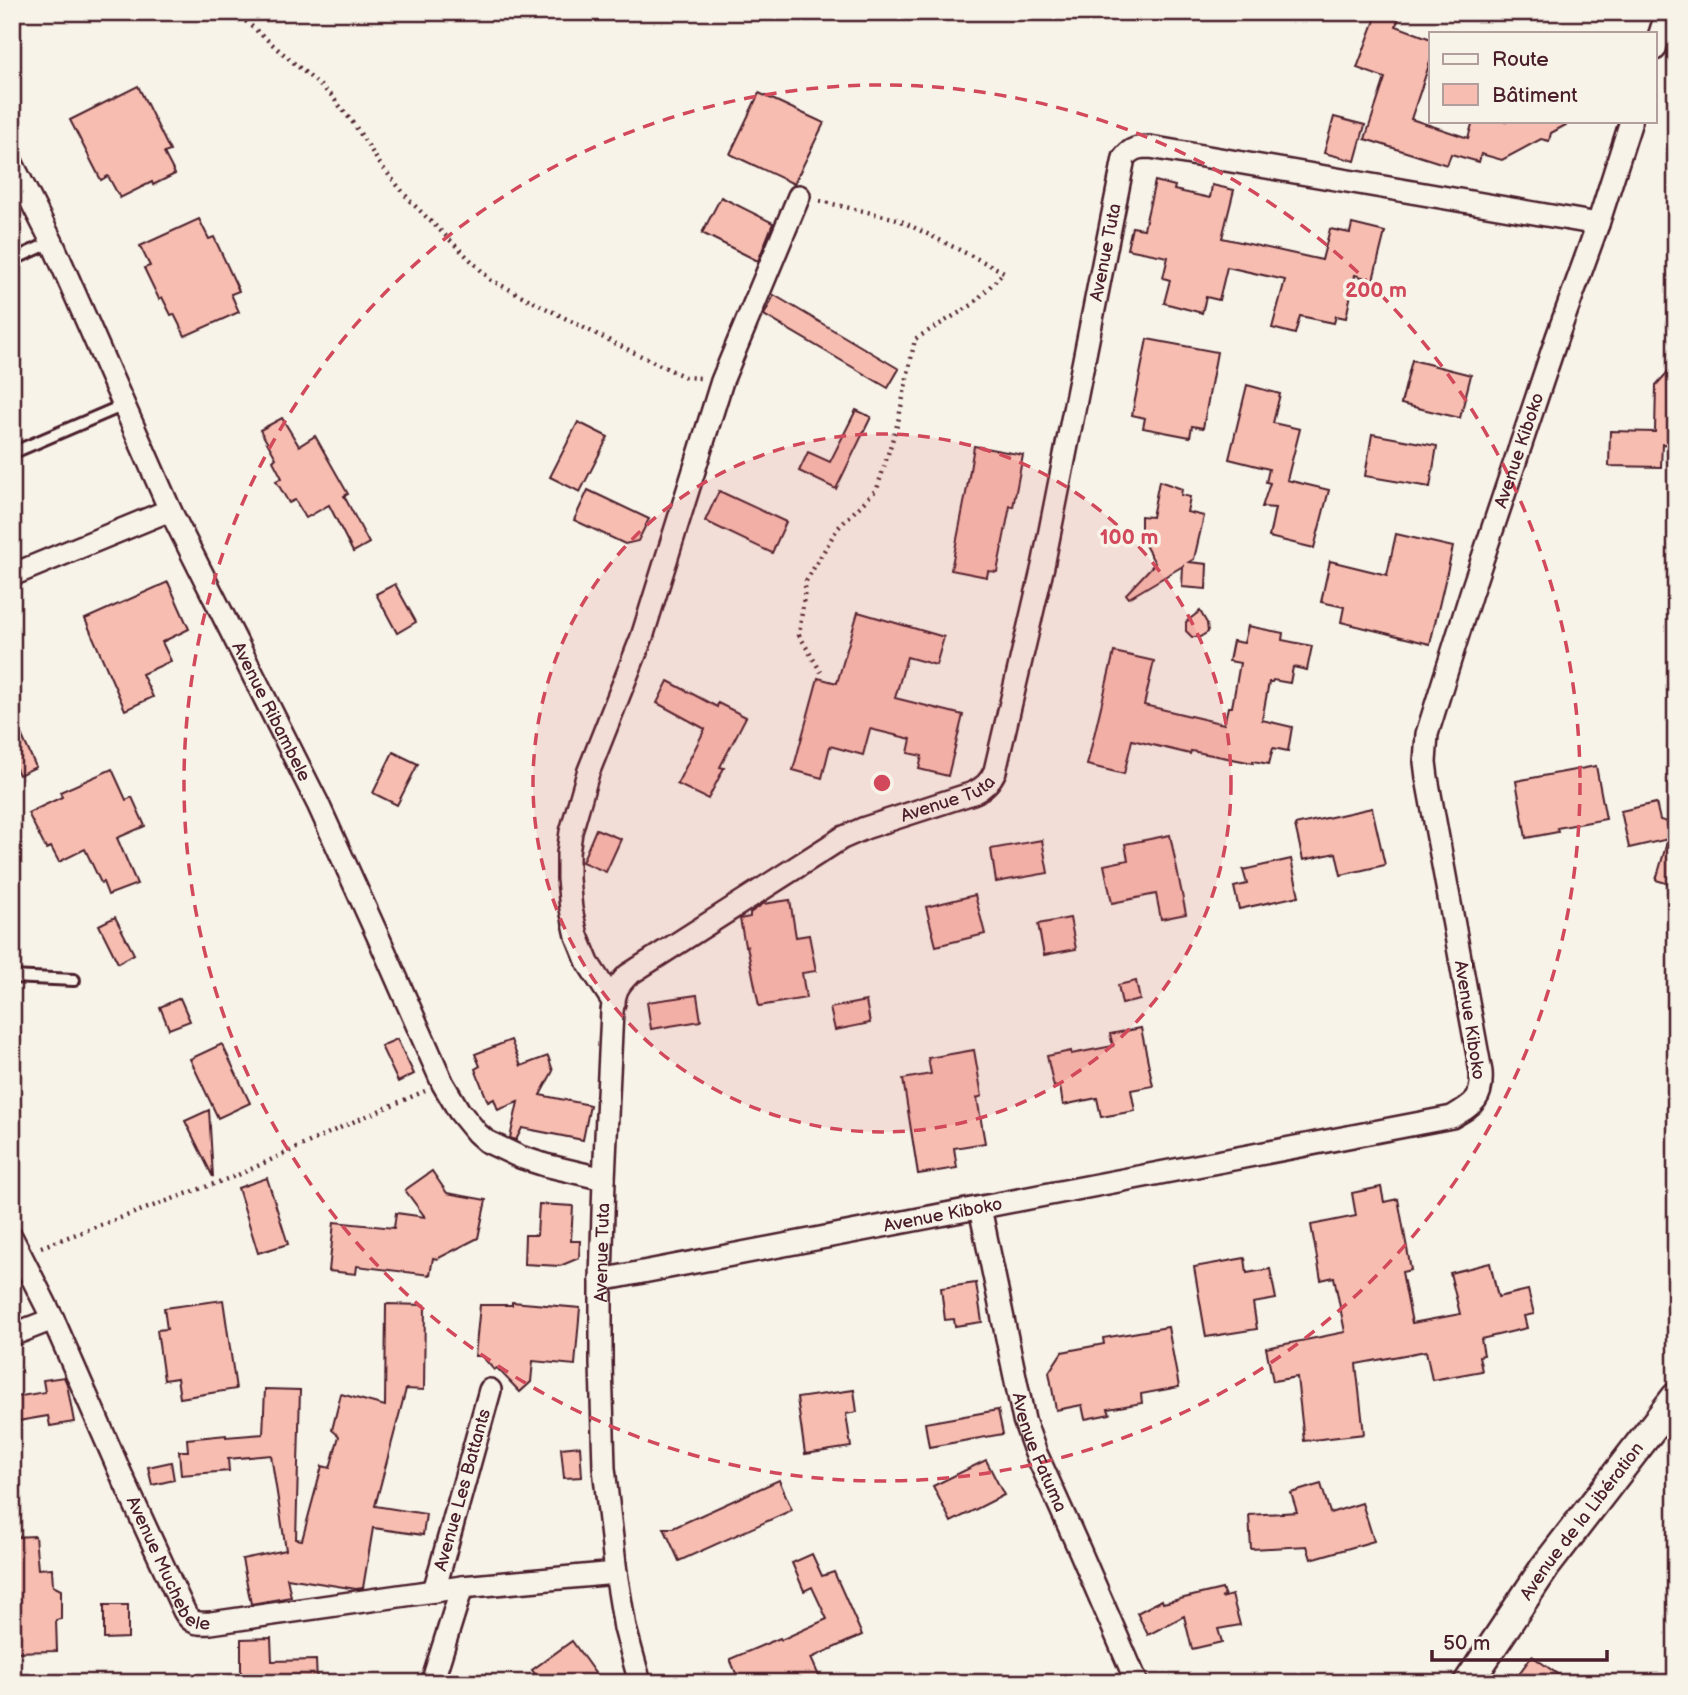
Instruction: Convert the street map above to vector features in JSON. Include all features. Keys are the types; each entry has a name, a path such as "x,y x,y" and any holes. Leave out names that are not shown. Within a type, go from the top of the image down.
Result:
{"street":[{"path":"1656,45 1667,12"},
{"name":"Avenue Kiboko","path":"601,1280 1452,1117 1473,1104 1481,1091 1481,1072 1427,778 1427,734 1471,593 1631,122"},
{"name":"Avenue Tuta","path":"640,1683 625,1628 604,1468 601,1280 615,991 628,975 831,844 865,828 973,793 985,786 992,777 1043,566 1122,162 1129,151 1150,148 1598,223"},
{"name":"Avenue Ribambele","path":"12,163 52,242 170,510 318,804 443,1084 459,1111 486,1141 520,1157 604,1179"},
{"path":"614,1003 588,963 577,936 568,879 571,832 589,773 642,637 722,381 799,196"},
{"path":"12,575 170,510"},
{"name":"Avenue Fatuma","path":"981,1208 1024,1420 1035,1451 1137,1683"},
{"name":"Avenue Muchebele","path":"16,1246 52,1318 120,1472 190,1620 200,1624 211,1623 463,1587 616,1573"},
{"path":"12,1335 52,1318"},
{"name":"Avenue Les Battants","path":"434,1591 490,1390"},
{"name":"Avenue de la Libération","path":"1468,1683 1545,1567 1676,1397"},
{"name":"Avenue Les Battants","path":"432,1683 463,1587"}],"lane":[{"path":"12,260 52,242"},
{"path":"12,453 124,405"},
{"path":"12,977 74,980"}],"path":[{"path":"235,12 331,95 411,202 491,280 685,377 722,381"},
{"path":"799,196 897,219 1004,272 972,305 915,339 898,422 877,489 837,529 806,582 799,635 821,672"},
{"path":"16,1246 238,1175 443,1084"}],"building":[{"path":"1378,12 1401,12 1396,26 1429,38 1429,65 1411,119 1468,138 1473,122 1571,122 1551,133 1549,141 1541,139 1502,160 1481,154 1479,162 1451,154 1447,165 1365,139 1385,78 1357,68"},
{"path":"138,86 170,151 164,153 175,174 120,198 108,176 101,180 70,120"},
{"path":"759,93 824,123 794,184 730,154"},
{"path":"1334,117 1365,125 1355,161 1324,153"},
{"path":"1155,181 1175,186 1174,190 1210,198 1212,185 1234,190 1222,238 1322,260 1330,229 1350,233 1352,224 1385,232 1373,280 1355,275 1346,318 1336,316 1334,323 1300,316 1295,334 1272,328 1285,280 1227,267 1219,300 1206,297 1202,313 1164,303 1170,280 1163,278 1168,257 1127,249 1132,227 1144,229"},
{"path":"721,197 773,223 758,261 702,233"},
{"path":"199,219 209,239 214,237 239,291 231,294 239,312 185,336 174,314 171,315 162,297 159,299 144,268 150,266 140,246"},
{"path":"774,295 899,369 888,388 764,315"},
{"path":"1147,339 1217,352 1203,428 1192,426 1190,437 1143,428 1145,418 1132,415"},
{"path":"1412,360 1471,375 1460,418 1401,404"},
{"path":"1676,363 1676,445 1662,444 1661,467 1609,466 1610,431 1655,432 1656,385"},
{"path":"1247,385 1280,394 1273,423 1300,429 1287,480 1329,490 1314,548 1269,537 1275,508 1262,507 1270,483 1266,482 1269,469 1229,459"},
{"path":"856,410 871,417 836,489 799,471 808,452 830,462"},
{"path":"282,418 299,446 315,436 348,494 344,496 369,543 353,552 329,505 306,518 295,500 289,503 276,481 282,478 273,461 276,458 260,430"},
{"path":"578,422 608,437 580,492 550,477"},
{"path":"1372,434 1437,446 1430,487 1365,476"},
{"path":"974,446 1023,455 997,572 988,571 987,577 951,570"},
{"path":"1159,481 1182,489 1181,495 1190,497 1187,512 1204,516 1194,559 1189,562 1207,564 1206,589 1182,587 1183,566 1129,598 1126,594 1155,563 1145,545 1141,516 1152,517"},
{"path":"588,490 649,519 638,541 625,544 574,520"},
{"path":"719,491 786,522 772,553 705,521"},
{"path":"1396,534 1453,547 1430,644 1341,622 1344,607 1321,602 1330,561 1387,575"},
{"path":"168,582 189,629 162,642 171,661 142,674 153,697 125,710 85,619"},
{"path":"395,584 416,622 397,633 376,594"},
{"path":"1200,611 1207,623 1208,632 1200,637 1192,637 1186,631 1186,622"},
{"path":"858,612 944,637 936,665 907,657 895,698 963,715 948,776 919,769 922,756 908,753 911,739 870,729 863,755 830,746 822,778 793,770 818,678 837,683"},
{"path":"1248,626 1283,633 1282,640 1312,646 1307,670 1293,667 1290,683 1273,680 1269,682 1262,720 1292,727 1288,751 1273,748 1269,764 1253,763 1191,751 1190,754 1132,740 1124,774 1087,765 1114,652 1154,661 1144,705 1224,724 1228,707 1232,707 1240,663 1229,661 1233,641 1244,643"},
{"path":"668,681 717,707 718,703 746,717 720,767 724,768 708,799 677,784 705,729 657,703"},
{"path":"12,714 36,767 19,775 12,760"},
{"path":"393,752 418,764 397,805 373,793"},
{"path":"1596,766 1606,819 1557,828 1558,832 1526,838 1516,781"},
{"path":"112,769 126,800 132,797 145,826 117,838 137,884 108,895 85,849 59,862 51,847 46,849 28,813 62,797 60,792"},
{"path":"1656,803 1660,820 1676,824 1676,886 1656,880 1668,839 1629,848 1621,811"},
{"path":"1372,808 1385,865 1341,875 1336,853 1303,860 1295,825"},
{"path":"596,829 621,839 606,872 582,862"},
{"path":"1170,835 1186,914 1161,919 1156,894 1112,903 1104,865 1128,860 1125,844"},
{"path":"1042,840 1048,873 996,882 991,849"},
{"path":"1291,859 1299,896 1239,909 1234,887 1247,884 1243,870"},
{"path":"975,895 985,934 936,946 926,907"},
{"path":"790,900 796,937 809,935 816,971 802,973 806,998 759,1006 740,919 750,917 750,913 763,904"},
{"path":"115,917 134,954 118,963 99,925"},
{"path":"1070,918 1076,949 1044,955 1038,924"},
{"path":"1136,981 1140,1000 1122,1004 1118,985"},
{"path":"697,995 701,1021 651,1029 647,1002"},
{"path":"180,998 190,1021 169,1029 160,1007"},
{"path":"866,1001 870,1023 835,1030 830,1008"},
{"path":"1141,1028 1153,1086 1131,1090 1135,1111 1101,1117 1097,1098 1063,1105 1060,1086 1054,1087 1047,1056 1113,1046 1110,1034"},
{"path":"397,1039 414,1074 398,1082 381,1046"},
{"path":"511,1040 521,1066 548,1056 553,1071 540,1095 590,1105 583,1140 522,1128 516,1140 510,1138 518,1102 498,1110 494,1099 488,1102 475,1069 480,1066 475,1054"},
{"path":"222,1044 250,1103 218,1118 190,1059"},
{"path":"974,1050 982,1096 977,1098 985,1143 954,1148 957,1168 918,1174 903,1079 931,1074 928,1058"},
{"path":"209,1110 213,1177 185,1121"},
{"path":"432,1171 447,1193 486,1200 478,1238 437,1259 433,1258 430,1275 357,1266 356,1274 329,1271 334,1222 394,1228 396,1213 425,1217 405,1190"},
{"path":"267,1178 288,1244 258,1253 238,1188"},
{"path":"1381,1187 1384,1202 1398,1199 1411,1270 1402,1272 1412,1323 1460,1314 1450,1273 1490,1263 1498,1297 1528,1290 1534,1314 1524,1316 1527,1328 1481,1339 1484,1355 1479,1356 1482,1371 1432,1380 1426,1351 1356,1364 1364,1434 1304,1441 1297,1377 1273,1381 1266,1348 1345,1332 1334,1277 1321,1280 1311,1225 1356,1216 1352,1193"},
{"path":"539,1204 573,1206 571,1241 580,1241 579,1258 560,1266 524,1264 525,1235 537,1235"},
{"path":"1245,1258 1247,1273 1270,1269 1276,1299 1253,1303 1257,1329 1206,1337 1194,1267"},
{"path":"976,1283 982,1322 955,1326 954,1319 945,1320 941,1288"},
{"path":"223,1300 236,1389 180,1398 177,1378 164,1380 157,1330 167,1329 164,1308"},
{"path":"512,1302 580,1308 575,1365 533,1361 531,1382 520,1392 482,1356 475,1356 480,1305 512,1305"},
{"path":"386,1304 425,1305 424,1390 406,1389 375,1506 426,1514 423,1535 373,1528 363,1588 287,1578 291,1597 251,1604 242,1559 286,1550 271,1455 228,1459 229,1471 181,1475 179,1451 188,1451 187,1439 263,1434 265,1389 300,1390 296,1539 302,1540 322,1466 330,1468 339,1436 332,1430 341,1394 385,1406"},
{"path":"1168,1327 1179,1387 1141,1394 1142,1403 1108,1409 1110,1414 1085,1419 1082,1405 1056,1410 1049,1372 1062,1352 1104,1344 1103,1338"},
{"path":"64,1377 74,1422 50,1426 48,1416 18,1421 15,1397 45,1392 43,1380"},
{"path":"854,1390 857,1412 846,1414 851,1447 805,1454 797,1398"},
{"path":"998,1410 1003,1434 929,1447 925,1423"},
{"path":"580,1446 582,1477 564,1478 561,1448"},
{"path":"986,1460 1004,1495 951,1522 933,1486"},
{"path":"171,1462 174,1480 152,1485 148,1467"},
{"path":"779,1480 792,1510 679,1561 664,1528 673,1528"},
{"path":"1321,1484 1330,1513 1362,1503 1374,1541 1311,1559 1307,1546 1251,1549 1249,1515 1297,1512 1291,1493"},
{"path":"35,1536 38,1569 52,1568 53,1586 61,1590 61,1619 56,1620 57,1651 12,1652 12,1537"},
{"path":"812,1554 822,1576 834,1572 862,1635 811,1658 822,1683 740,1683 730,1659 827,1619 812,1587 804,1591 792,1563"},
{"path":"1222,1589 1225,1596 1221,1598 1232,1595 1240,1625 1218,1629 1222,1642 1192,1649 1184,1616 1148,1635 1137,1613 1162,1600 1163,1603"},
{"path":"104,1605 128,1605 128,1638 104,1639"},
{"path":"271,1638 272,1661 316,1660 317,1683 241,1683 241,1639"},
{"path":"572,1641 602,1683 542,1683 532,1670"},
{"path":"1532,1656 1570,1683 1512,1683"}]}
